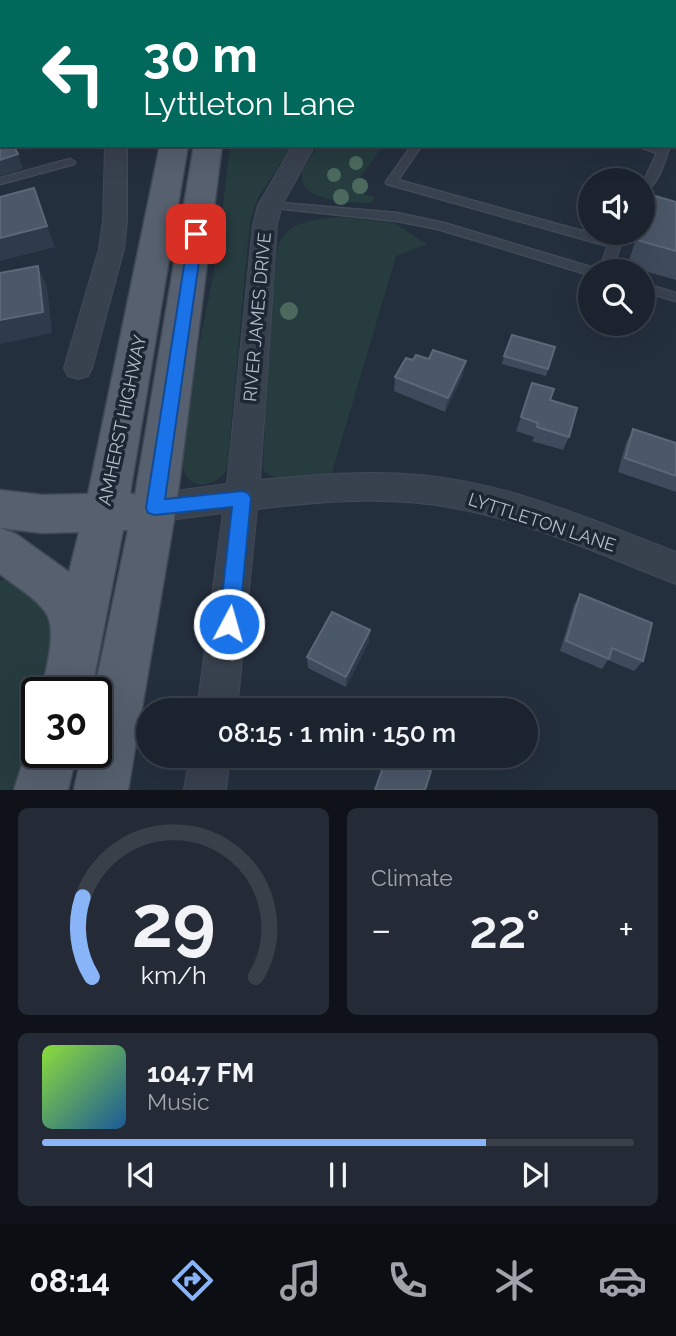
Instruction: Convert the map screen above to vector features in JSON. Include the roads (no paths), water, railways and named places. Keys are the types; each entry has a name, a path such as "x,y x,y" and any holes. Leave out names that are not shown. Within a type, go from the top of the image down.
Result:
{"main road":[{"name":"AMHERST HIGHWAY","path":"70,673 113,475 174,147"},
{"path":"101,790 155,508 208,147"},
{"path":"0,509 42,514 103,514 155,508"},
{"path":"0,548 52,586 71,607 70,673"},
{"path":"41,790 47,768"}],"street":[{"path":"78,368 108,263 114,230 113,175 116,147"},
{"name":"RIVER JAMES DRIVE","path":"217,698 242,498 265,224 270,205 303,147"},
{"name":"LYTTLETON LANE","path":"155,508 362,487 421,489 465,496 512,508 676,568"},
{"path":"205,790 208,768"}],"lane":[{"path":"416,147 391,182 578,228"},
{"path":"655,173 664,148"},
{"path":"0,181 70,162"},
{"path":"270,205 397,217 440,226 578,267"},
{"path":"655,291 676,297"}]}
